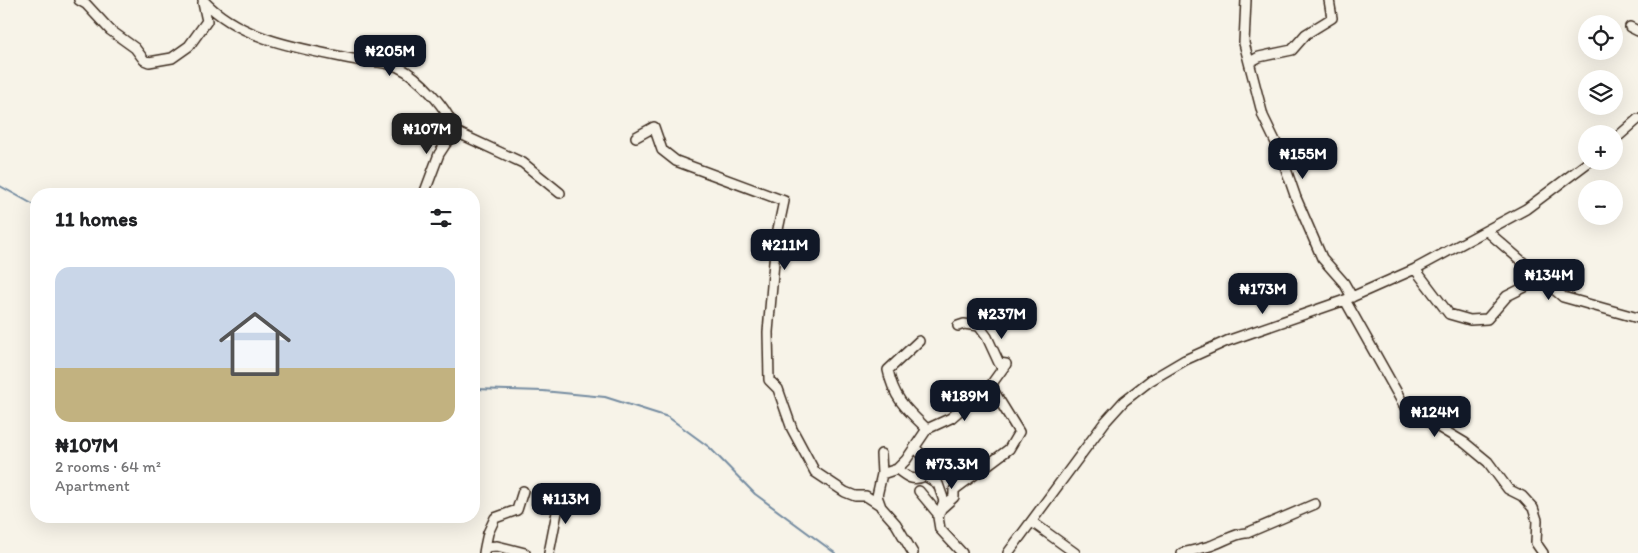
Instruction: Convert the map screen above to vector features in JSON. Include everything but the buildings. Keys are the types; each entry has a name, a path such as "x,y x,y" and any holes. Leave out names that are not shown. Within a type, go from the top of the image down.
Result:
{"street":[{"path":"79,0 86,4 110,30 135,48 149,62 172,58 189,46 207,21 203,0"},
{"path":"203,0 230,23 258,35 302,49 399,67 444,108 452,121 454,132 439,154 426,188"},
{"path":"1246,0 1244,37 1263,116 1279,149 1306,222 1322,258 1344,283 1349,298 1405,407 1465,443 1488,462 1508,489 1528,501 1536,515 1535,538 1538,548 1543,553"},
{"path":"1250,62 1292,50 1306,34 1332,18 1329,0"},
{"path":"1623,132 1638,119"},
{"path":"636,137 654,127 662,150 676,161 784,201 776,239 768,332 769,380 778,389 792,429 815,472 845,492 855,496 866,496 880,505 896,524 913,553"},
{"path":"454,132 494,148 523,163 560,193"},
{"path":"1008,553 1105,422 1124,401 1151,380 1185,360 1228,341 1349,298 1414,269 1526,209 1578,170"},
{"path":"1487,231 1563,297 1638,318"},
{"path":"1414,269 1449,314 1470,320 1487,319 1507,296 1541,279"},
{"path":"941,511 954,496 954,490 1009,449 1019,432 993,390 993,382 1006,364 999,363 987,337 979,326 964,324 958,326"},
{"path":"919,342 888,370 892,389 910,413 927,429"},
{"path":"882,474 897,468 916,449 927,429 951,418 975,397 993,390"},
{"path":"916,449 934,466 930,478"},
{"path":"880,505 877,496 882,474 881,454"},
{"path":"897,468 910,478 918,480 926,476 938,484 944,500 938,521 940,529 962,553"},
{"path":"484,550 488,533 495,518 517,510 523,491"},
{"path":"919,491 941,511"},
{"path":"549,553 561,492"},
{"path":"1182,553 1225,541 1241,533 1247,533 1315,504"},
{"path":"1032,522 1075,553"},
{"path":"484,550 497,546 525,553"}],"waterway":[{"path":"0,186 30,203"},
{"path":"480,389 543,391 605,397 668,417 709,447 755,494 835,553"}]}
